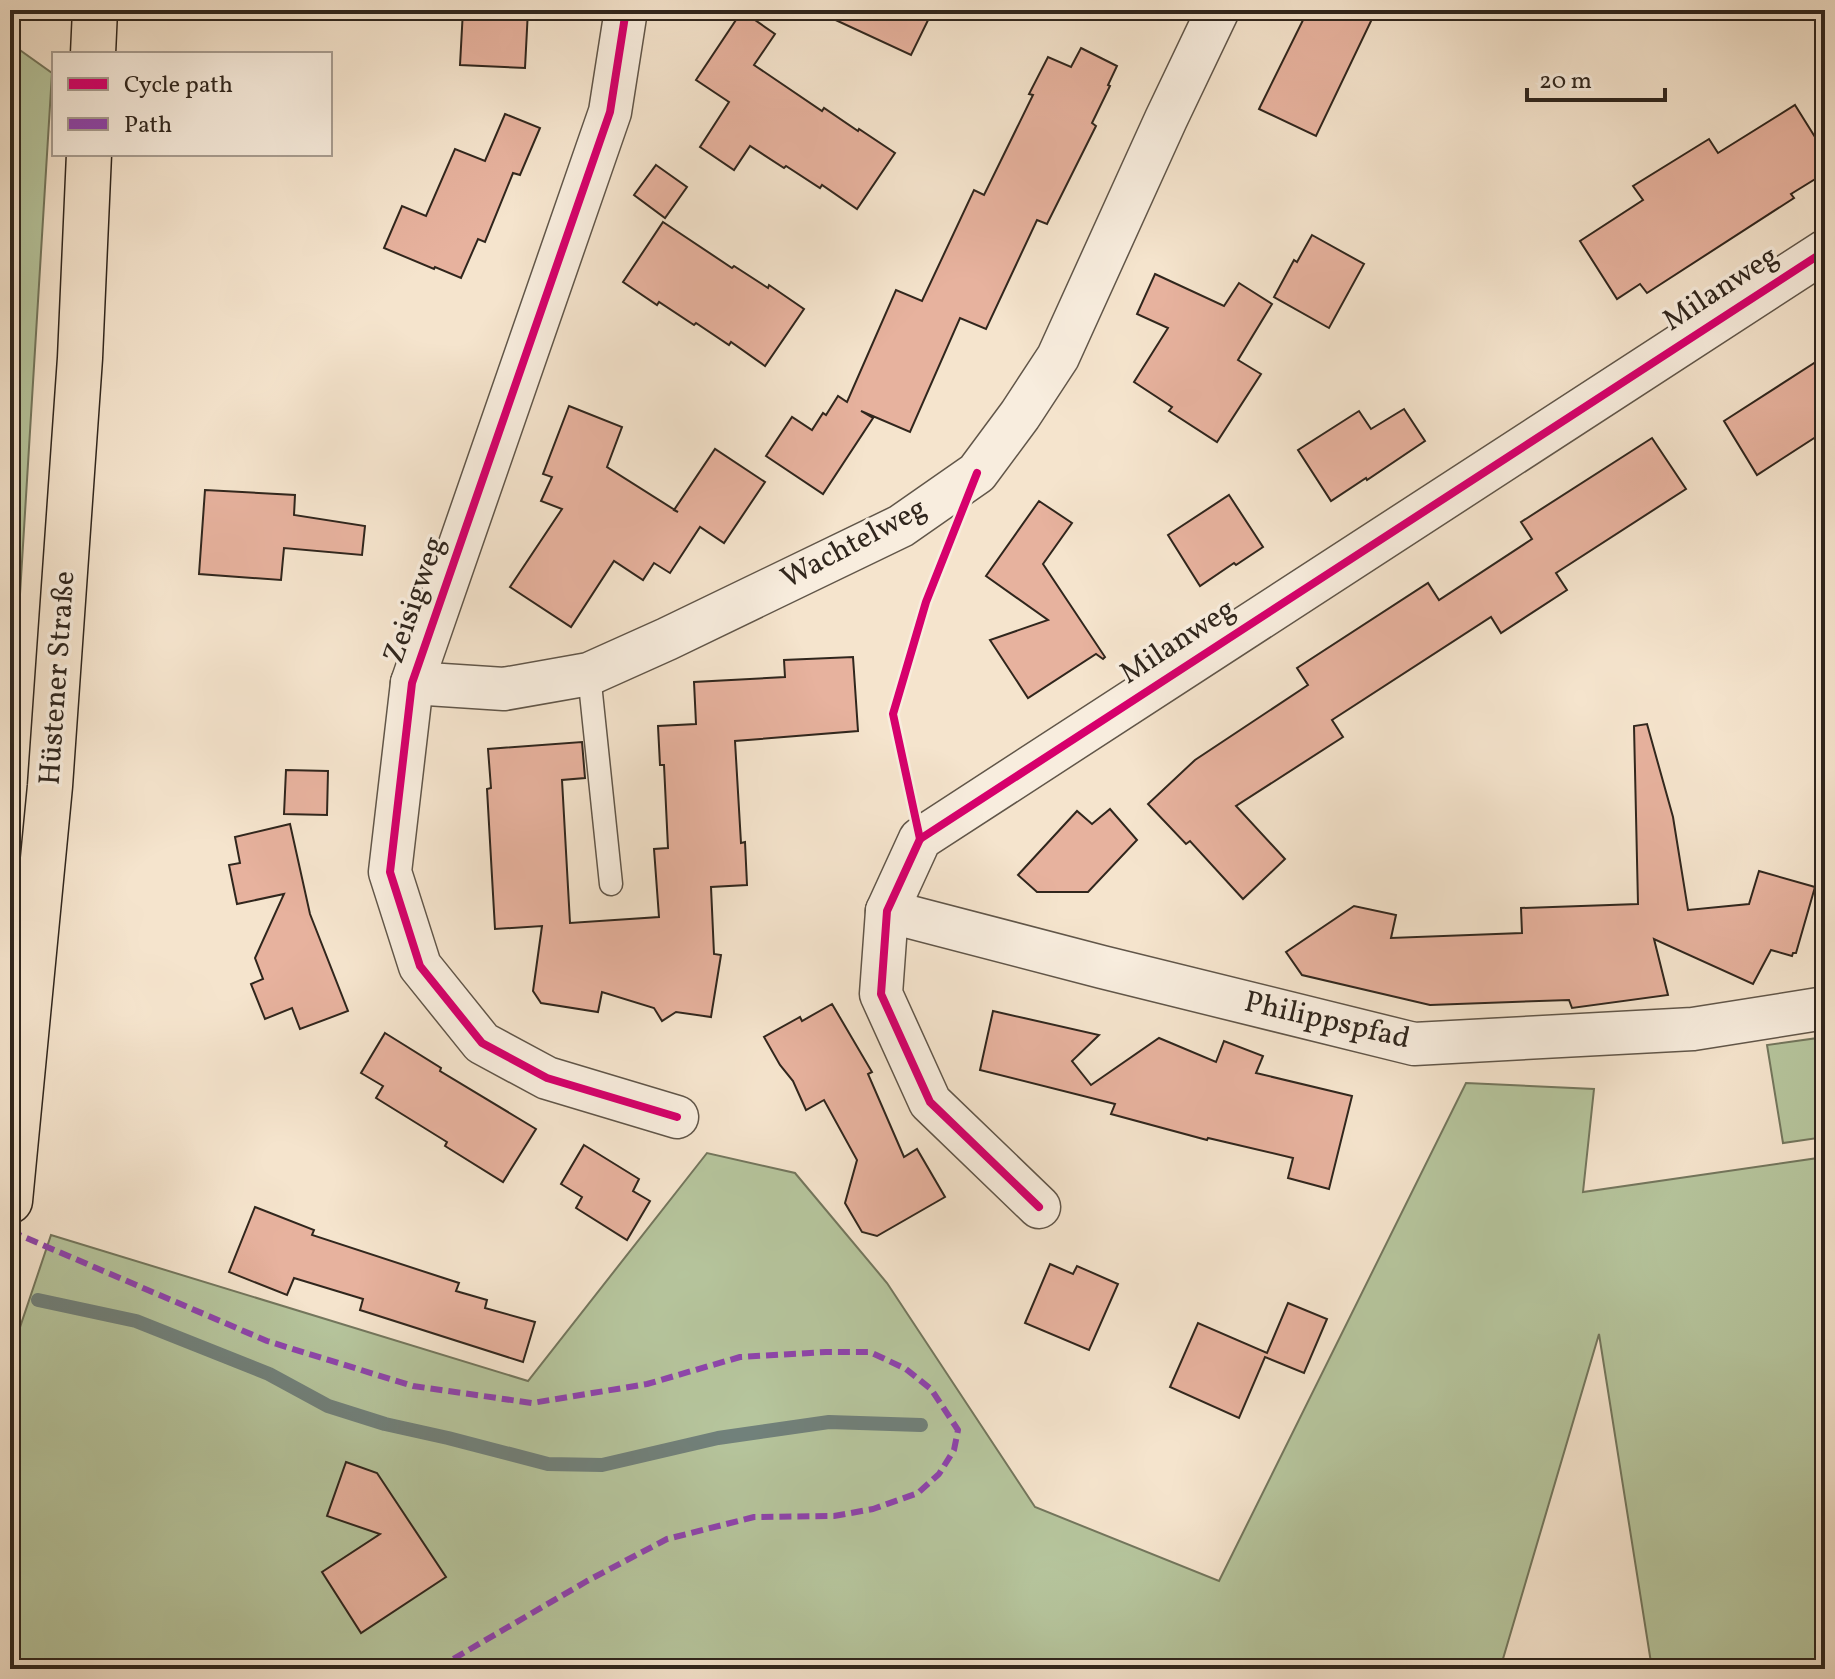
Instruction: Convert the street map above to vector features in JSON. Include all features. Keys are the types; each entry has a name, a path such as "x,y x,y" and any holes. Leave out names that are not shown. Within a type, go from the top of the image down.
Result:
{"main road":[{"path":"93,52 95,10"},
{"name":"Hüstener Straße","path":"10,1201 51,770 80,358 89,156"}],"street":[{"name":"Zeisigweg","path":"626,10 610,112 412,683 390,872 420,966 482,1043 547,1078 677,1117"},
{"name":"Wachtelweg","path":"412,683 504,689 589,674 901,526 977,473 1058,357 1218,10"},
{"name":"Milanweg","path":"1039,1207 930,1102 881,994 887,911 920,839 1825,251"},
{"name":"Philippspfad","path":"887,911 1414,1044 1693,1029 1825,1008"}],"lane":[{"path":"589,674 611,884"}],"green space":[{"path":"10,43 52,73 10,757"},
{"path":"1825,1037 1825,1137 1783,1143 1767,1045"},
{"path":"1466,1083 1594,1089 1583,1192 1825,1157 1825,1669 1652,1669 1599,1334 1500,1669 10,1669 10,1357 51,1235 528,1381 707,1153 795,1173 887,1283 1035,1507 1219,1581"}],"building":[{"path":"463,10 528,10 525,68 460,65"},
{"path":"814,10 933,10 911,55"},
{"path":"1308,10 1353,10 1372,19 1316,136 1259,109"},
{"path":"742,11 775,34 754,65 822,111 824,108 895,153 857,209 822,185 820,188 750,146 734,170 700,147 729,102 696,80"},
{"path":"1081,48 1117,66 1092,123 1096,126 1047,224 1037,220 986,329 960,318 910,432 861,411 873,418 823,494 766,456 792,417 812,430 838,396 847,402 896,290 922,301 974,190 984,195 1048,57 1071,67"},
{"path":"1795,105 1825,153 1825,173 1791,194 1794,198 1647,293 1640,284 1617,299 1580,241 1643,200 1633,186 1709,139 1718,153"},
{"path":"505,114 540,128 520,175 513,173 485,242 478,239 461,278 384,248 402,206 426,216 455,149 485,161"},
{"path":"656,165 687,187 665,218 634,195"},
{"path":"663,222 732,268 734,266 768,288 769,285 804,309 765,366 731,342 729,345 659,302 657,305 623,282"},
{"path":"1312,235 1364,264 1329,328 1274,297"},
{"path":"1155,274 1224,306 1239,283 1272,304 1238,360 1261,374 1217,442 1169,411 1172,407 1134,382 1168,328 1137,314"},
{"path":"1825,356 1825,431 1757,475 1724,421"},
{"path":"569,406 622,427 607,467 674,510 715,449 765,482 724,543 700,527 670,573 654,563 643,580 614,561 571,627 510,587 562,509 541,501 552,477 543,474"},
{"path":"1404,409 1425,441 1331,501 1298,450 1359,411 1371,429"},
{"path":"1652,438 1686,489 1556,573 1567,590 1501,633 1491,617 1332,720 1343,737 1236,806 1285,859 1243,899 1190,841 1186,844 1148,804 1195,760 1308,685 1297,668 1428,583 1439,600 1532,539 1521,522"},
{"path":"205,490 295,495 294,515 365,526 362,555 284,548 281,580 199,574"},
{"path":"1229,495 1263,547 1200,586 1168,535"},
{"path":"1039,501 1072,523 1043,564 1105,657 1103,659 1096,654 1028,698 990,640 1048,620 986,576"},
{"path":"853,657 858,731 735,741 741,843 745,842 747,885 711,887 714,954 721,955 711,1017 676,1012 662,1021 654,1008 602,992 598,1012 541,1003 533,991 542,926 495,929 487,789 491,788 488,749 582,742 585,778 562,780 570,923 659,917 654,849 668,848 664,765 660,765 658,726 696,724 694,682 785,677 784,660"},
{"path":"1647,724 1673,817 1688,910 1749,904 1759,871 1815,887 1796,953 1792,956 1771,950 1753,984 1654,939 1668,995 1572,1008 1569,1000 1430,1005 1302,975 1286,952 1354,906 1396,915 1391,938 1522,933 1521,908 1638,904 1634,726"},
{"path":"286,770 328,771 327,815 284,814"},
{"path":"1110,809 1137,840 1088,892 1037,892 1018,875 1077,811 1092,824"},
{"path":"290,824 310,914 348,1011 300,1029 292,1008 265,1019 251,984 263,979 255,958 284,894 237,904 229,865 240,863 235,837"},
{"path":"832,1004 872,1072 868,1074 904,1157 917,1149 945,1197 877,1236 862,1232 845,1203 857,1160 824,1100 806,1110 793,1081 764,1037"},
{"path":"993,1011 1099,1035 1072,1061 1091,1085 1159,1038 1216,1062 1224,1041 1263,1056 1256,1073 1352,1096 1329,1189 1288,1178 1293,1158 1207,1140 1111,1114 1115,1104 980,1070"},
{"path":"385,1033 441,1068 440,1071 536,1129 503,1182 445,1146 447,1142 376,1098 383,1086 361,1073"},
{"path":"584,1145 639,1179 633,1191 650,1201 627,1240 576,1208 582,1197 561,1184"},
{"path":"255,1207 314,1230 312,1235 459,1283 456,1291 487,1300 485,1308 535,1322 523,1362 360,1310 363,1299 294,1278 287,1295 229,1272"},
{"path":"1050,1264 1073,1274 1077,1266 1118,1284 1089,1350 1025,1323"},
{"path":"1288,1303 1327,1319 1304,1373 1265,1357 1239,1418 1170,1387 1198,1323 1267,1353"},
{"path":"346,1462 377,1473 446,1577 361,1633 322,1572 380,1534 327,1516"}],"waterway":[{"path":"38,1300 136,1321 269,1374 328,1406 385,1424 548,1464 602,1465 718,1438 829,1422 921,1425"}],"marked path":[{"path":"10,1231 267,1341 413,1386 532,1403 647,1384 740,1357 870,1352 906,1369 931,1389 958,1430 954,1450 939,1474 918,1493 873,1509 834,1516 754,1517 667,1539 587,1581 436,1669"}],"cycle path":[{"path":"626,10 610,112 412,683 390,872 420,966 482,1043 547,1078 677,1117"},
{"path":"1039,1207 930,1102 881,994 887,911 920,839 1825,251"},
{"path":"920,839 893,714 926,602 977,473"}]}
